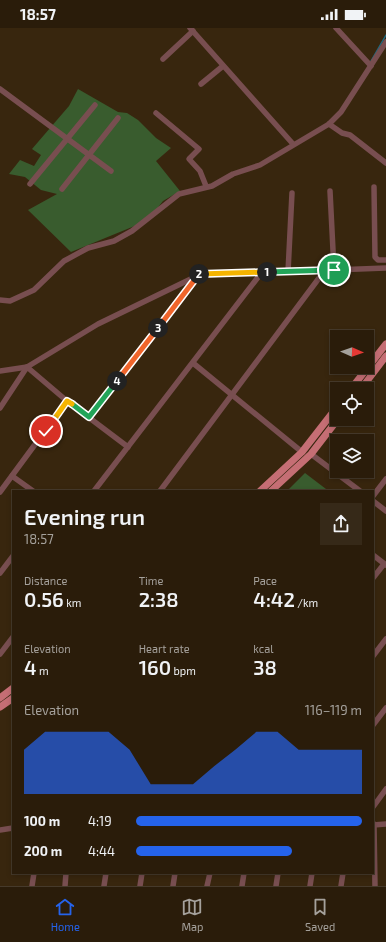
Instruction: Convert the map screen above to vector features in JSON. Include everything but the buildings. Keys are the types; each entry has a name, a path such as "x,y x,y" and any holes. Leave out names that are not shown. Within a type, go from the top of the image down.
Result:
{"main road":[{"path":"356,382 386,344"},
{"path":"366,382 386,356"},
{"path":"261,490 302,452 330,417"},
{"path":"272,490 311,454 333,426"},
{"path":"1,696 12,689"},
{"path":"0,707 12,699"}],"street":[{"path":"339,29 371,66"},
{"path":"163,59 191,30 293,144"},
{"path":"0,300 10,300 34,290 64,261 88,248 114,241 132,231 179,194 206,186 212,186 233,174 260,165 329,124 341,112 386,42"},
{"path":"201,84 223,66"},
{"path":"0,89 111,171"},
{"path":"30,184 95,105"},
{"path":"156,113 199,149 189,159 200,171 206,186"},
{"path":"62,189 118,118"},
{"path":"329,124 350,135 386,163"},
{"path":"374,187 375,257 378,260 386,260"},
{"path":"330,191 334,270"},
{"path":"288,272 292,193"},
{"path":"0,371 27,367 98,324 199,274 386,268"},
{"path":"161,490 325,270"},
{"path":"95,490 262,272"},
{"path":"89,417 199,274"},
{"path":"193,363 302,452"},
{"path":"27,367 67,401 128,447"},
{"path":"0,408 27,367"},
{"path":"0,492 67,401"},
{"path":"311,454 359,490"},
{"path":"12,476 32,490"},
{"path":"374,495 386,479"},
{"path":"374,502 386,511"},
{"path":"374,556 385,564 374,577"},
{"path":"0,573 12,557"},
{"path":"0,654 12,638"},
{"path":"374,655 386,639"},
{"path":"374,724 386,708"},
{"path":"374,806 386,789"},
{"path":"375,886 374,824 386,824"},
{"path":"0,830 12,828"},
{"path":"32,886 34,874"},
{"path":"65,886 66,874"},
{"path":"104,886 106,874"},
{"path":"140,886 142,874"},
{"path":"173,886 175,874"},
{"path":"207,886 210,874"},
{"path":"242,886 244,874"},
{"path":"276,886 278,874"},
{"path":"310,886 312,874"},
{"path":"341,886 343,874"}],"green space":[{"path":"78,89 118,112 127,113 138,120 156,138 171,148 156,161 180,191 163,201 152,215 137,225 71,252 28,210 57,194 41,190 25,177 9,174 20,160 34,166 41,155 32,149 69,106"},
{"path":"305,473 327,490 288,490"}],"waterway":[{"path":"371,61 386,35"}],"route":[{"path":"46,431 67,401 89,417 199,274 334,270"}]}
